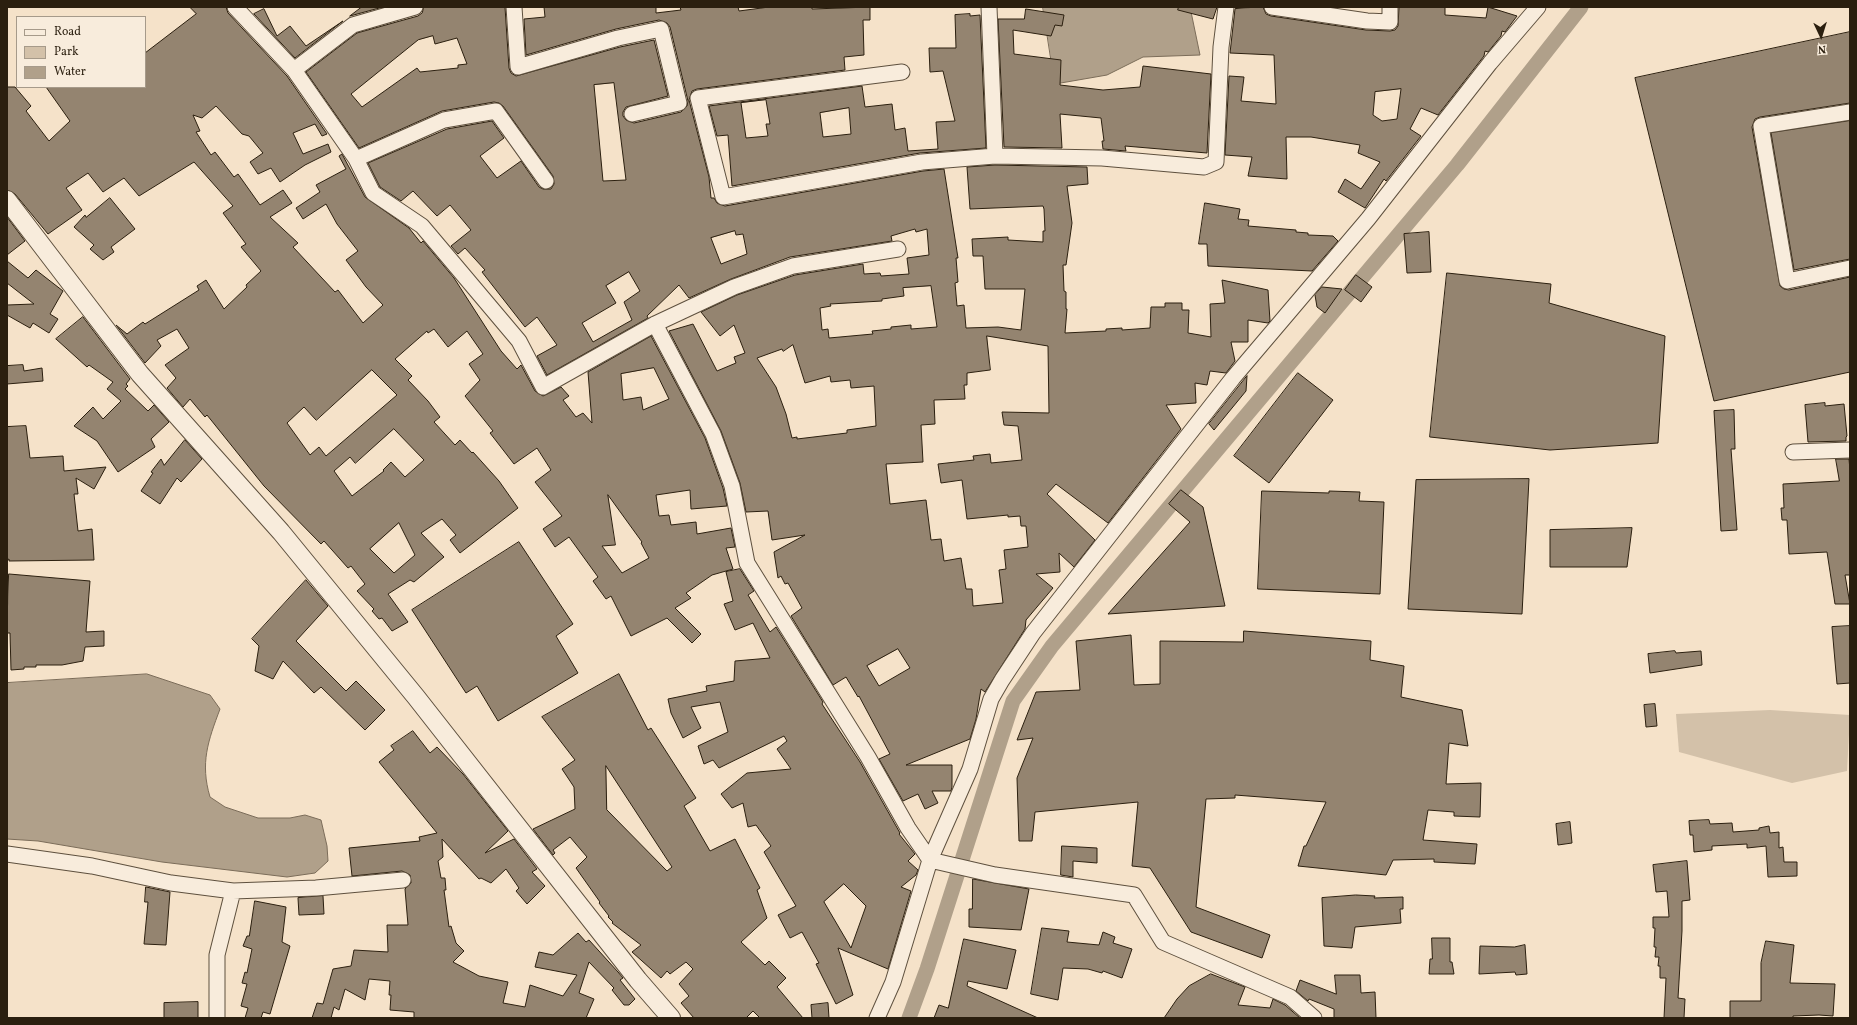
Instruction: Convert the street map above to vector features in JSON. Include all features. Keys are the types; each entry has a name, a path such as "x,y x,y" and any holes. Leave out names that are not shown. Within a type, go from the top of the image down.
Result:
{"street":[{"path":"235,7 294,70 356,160 373,193 422,226 519,341 543,387 655,324 734,287 793,266 898,249"},
{"path":"294,70 353,25 415,7"},
{"path":"514,7 518,67 618,38 661,29 679,103 632,114"},
{"path":"989,7 994,156"},
{"path":"902,72 698,98 723,197 922,162 994,156 1102,158 1204,167 1216,162 1221,47 1226,7"},
{"path":"1272,7 1367,21 1390,22 1390,7"},
{"path":"877,1018 893,982 930,860 970,769 991,699 1033,633 1232,378 1368,219 1490,63 1538,7"},
{"path":"356,160 444,120 496,111 546,181"},
{"path":"1850,112 1761,126 1787,281 1850,268"},
{"path":"7,200 140,374 281,532 416,697 638,980 671,1018"},
{"path":"655,324 713,434 732,486 747,563 868,757 908,828 930,860 995,875 1134,894 1163,942 1290,997 1314,1018"},
{"path":"1793,452 1850,450"},
{"path":"7,854 92,866 171,883 233,891 316,888 403,880"},
{"path":"217,1018 217,956 233,891"}],"green space":[{"path":"1770,710 1850,715 1847,771 1792,783 1679,752 1676,714"}],"water":[{"path":"1043,7 1190,7 1200,55 1143,57 1107,75 1055,84"},
{"path":"147,674 210,695 220,709 212,731 207,752 206,773 210,797 225,807 258,818 290,818 305,815 321,820 327,846 328,861 315,873 287,877 162,862 38,841 7,839 7,683"}],"building":[{"path":"190,7 226,7 228,13 287,76 327,134 322,136 315,124 293,133 303,154 328,144 331,152 305,165 280,182 271,168 258,174 250,162 263,153 249,136 242,134 216,106 202,118 193,115 200,131 196,132 211,155 215,152 234,177 238,174 260,205 283,190 292,203 270,217 298,243 293,247 335,292 338,290 363,323 383,305 366,287 346,260 358,251 337,224 326,204 303,219 296,208 320,192 316,185 346,169 339,156 342,154 365,197 409,228 421,243 423,241 454,278 501,351 517,369 521,365 535,391 543,396 561,387 569,396 563,400 576,417 583,413 592,423 588,372 651,336 705,438 723,488 727,506 691,509 690,490 656,495 659,516 669,515 671,525 696,522 697,534 731,528 735,547 726,548 733,569 712,575 686,593 691,598 675,608 701,634 692,643 667,618 631,636 611,596 606,599 593,581 598,577 569,537 555,547 543,529 562,516 535,482 551,470 537,448 514,464 490,433 493,431 465,396 480,380 469,364 483,354 467,331 448,347 434,329 428,333 427,331 395,359 412,376 408,380 428,401 440,417 434,422 455,445 460,440 472,453 473,452 499,481 518,508 460,553 450,540 456,535 442,519 421,533 444,557 414,582 410,580 388,594 408,622 392,631 382,618 379,619 372,611 374,609 357,591 365,584 351,566 348,568 324,541 321,544 264,486 207,415 205,417 190,399 183,407 167,388 176,378 165,365 189,348 177,329 157,340 161,346 145,363 116,325 127,334 143,322 145,324 199,290 197,286 206,280 224,309 247,287 246,285 261,271 241,247 246,244 223,213 233,206 194,162 139,196 124,178 103,192 88,173 66,188 82,210 48,234 15,194 7,190 7,87 15,87 31,106 26,111 49,141 70,121 47,88 146,88 146,52 196,14","holes":["654,368 669,399 643,410 641,397 623,400 621,374","372,370 397,395 326,456 319,447 310,455 287,423 304,407 316,420","394,429 424,460 405,477 391,462 383,470 384,471 352,496 334,471 350,457 355,463","608,495 642,542 641,543 649,558 622,573 602,546 615,545","399,523 415,555 394,573 370,549"]},
{"path":"362,7 383,7 350,16"},
{"path":"424,7 505,7 509,68 511,73 516,76 620,47 654,40 668,96 626,107 623,112 623,116 626,120 634,123 681,112 687,106 688,101 670,27 667,23 659,20 616,29 526,55 524,19 545,17 544,7 656,7 656,13 681,10 680,7 738,7 739,11 769,7 812,7 812,9 870,7 870,20 863,20 864,55 844,57 845,70 697,89 692,91 689,100 709,177 711,198 714,198 717,203 725,206 923,171 944,169 958,258 956,258 958,282 955,283 957,306 964,305 966,328 998,327 1021,330 1025,289 985,289 983,256 973,256 972,239 1008,237 1008,240 1043,242 1043,231 1045,231 1044,209 1043,206 970,209 967,167 995,165 1087,167 1088,184 1067,186 1072,223 1066,265 1063,265 1064,291 1066,292 1067,309 1065,333 1106,331 1106,329 1122,328 1122,330 1150,328 1151,307 1165,307 1165,303 1182,303 1182,310 1189,310 1188,333 1211,337 1210,304 1225,303 1222,280 1268,290 1270,321 1268,323 1248,320 1248,342 1231,342 1235,361 1226,373 1210,371 1207,385 1195,383 1196,403 1166,405 1181,429 1108,523 1056,484 1047,494 1095,540 1074,567 1059,553 1060,572 1036,574 1053,588 1026,620 1025,629 985,692 981,689 976,719 970,739 906,765 952,765 951,791 932,791 938,803 925,809 918,794 903,801 879,759 890,754 859,696 858,697 846,677 833,685 791,616 802,608 788,583 785,584 781,576 778,578 774,552 805,535 772,540 768,511 746,512 740,483 721,431 669,331 693,324 717,371 736,363 734,357 745,353 734,325 720,336 701,312 737,295 795,275 863,264 864,274 880,273 881,276 909,274 907,258 929,255 927,229 916,232 915,229 891,236 892,241 790,257 731,279 689,298 679,285 647,316 648,318 547,375 537,356 557,345 537,317 525,327 482,272 485,270 465,248 458,254 451,246 471,230 450,205 437,216 413,191 401,201 380,187 368,163 447,129 492,121 504,138 480,156 497,178 521,161 539,187 543,189 551,189 554,184 553,176 503,106 494,102 442,111 359,148 306,72 357,33 418,16 422,13","holes":["433,36 435,44 457,38 467,64 458,65 458,68 420,72 417,68 362,107 351,94 418,40","614,83 626,180 603,181 594,85","735,231 736,235 743,234 747,254 721,264 711,238","629,272 640,291 624,302 632,320 593,342 582,323 616,303 606,286","931,286 937,327 911,329 911,325 891,327 891,329 872,331 873,334 829,338 828,329 822,330 820,308 831,306 830,304 882,301 882,299 904,296 903,288","987,336 1048,346 1049,413 1002,412 1004,425 1018,426 1022,460 991,463 990,454 973,456 974,460 938,464 941,483 962,480 967,519 1008,515 1008,517 1020,516 1021,526 1026,526 1028,547 1004,550 1006,569 999,570 1003,603 973,606 972,589 966,589 961,558 944,561 941,539 931,540 926,500 890,504 886,464 923,462 921,425 935,424 934,400 965,399 964,385 967,385 967,373 990,370","793,345 805,383 830,376 831,382 850,380 851,388 874,386 876,426 847,430 847,433 797,439 797,437 792,438 786,414 776,387 757,358 782,349 783,351","898,649 910,668 879,686 867,666"]},
{"path":"1179,7 1217,7 1213,19 1178,10"},
{"path":"1263,7 1266,14 1271,16 1366,30 1390,31 1395,30 1398,26 1399,7 1445,7 1445,15 1486,18 1488,7 1517,16 1505,32 1502,31 1501,36 1488,52 1485,51 1484,56 1438,115 1421,108 1410,129 1421,136 1386,181 1384,179 1365,208 1338,192 1345,179 1361,189 1380,162 1358,153 1360,145 1311,137 1286,137 1287,179 1248,176 1252,157 1225,155 1229,76 1244,77 1241,101 1276,104 1274,55 1230,53 1235,9","holes":["1401,89 1397,119 1382,121 1373,115 1375,92"]},
{"path":"264,9 277,36 290,26 306,46 343,21 295,58 254,14"},
{"path":"1026,9 1064,15 1062,26 1055,25 1051,36 1013,30 1014,54 1061,60 1060,85 1103,90 1140,87 1143,66 1211,74 1207,153 1125,146 1126,151 1103,149 1102,141 1104,141 1101,118 1060,114 1062,148 1004,147 998,19 1024,19"},
{"path":"955,15 980,15 986,148 920,153 732,186 728,135 717,136 709,106 862,86 865,107 892,104 895,130 905,128 908,151 938,149 936,122 955,121 943,71 930,72 929,48 956,48","holes":["766,100 770,124 766,124 768,136 746,138 741,103","849,108 851,134 823,137 820,113"]},
{"path":"1850,32 1850,103 1760,117 1755,119 1752,127 1780,286 1789,290 1850,277 1850,372 1714,401 1635,78"},
{"path":"1850,121 1850,259 1794,270 1771,133"},
{"path":"110,198 135,229 111,247 114,252 103,260 90,249 94,245 74,227 85,215 86,217"},
{"path":"1205,203 1240,209 1238,219 1249,220 1248,226 1296,230 1296,232 1308,233 1308,235 1333,236 1338,241 1312,271 1208,266 1207,244 1199,244"},
{"path":"7,217 25,241 7,255"},
{"path":"1429,232 1431,272 1407,273 1404,234"},
{"path":"7,261 28,278 36,270 63,291 50,314 58,319 49,333 33,323 30,328 7,315 7,305 34,304 7,283"},
{"path":"1447,273 1551,284 1549,303 1665,336 1658,443 1550,450 1430,437"},
{"path":"1356,275 1372,287 1361,302 1345,290"},
{"path":"1322,287 1342,289 1325,313 1317,307 1315,295"},
{"path":"83,317 130,379 126,384 128,386 125,389 148,411 154,405 169,422 151,439 155,447 118,472 97,441 74,426 93,407 103,419 121,401 107,389 113,382 89,365 87,367 56,339"},
{"path":"23,365 24,371 42,368 43,381 7,384 7,366"},
{"path":"1298,373 1333,400 1269,483 1234,456"},
{"path":"1247,376 1246,391 1214,430 1209,424"},
{"path":"1825,403 1825,406 1844,404 1847,436 1846,441 1808,442 1805,405"},
{"path":"1734,410 1735,449 1731,449 1737,530 1721,531 1714,411"},
{"path":"26,426 30,458 63,456 64,471 106,467 94,489 76,478 78,494 74,494 78,531 92,529 94,560 7,560 7,427"},
{"path":"185,440 202,459 181,482 177,478 160,504 141,491 153,473 151,472 161,459 164,465"},
{"path":"1836,459 1849,459 1850,575 1845,575 1850,604 1835,604 1827,552 1789,554 1787,520 1782,520 1781,508 1784,508 1783,484 1839,481"},
{"path":"1529,479 1522,614 1408,609 1416,480"},
{"path":"1181,490 1203,507 1225,606 1108,614 1190,522 1169,504"},
{"path":"1262,491 1329,493 1329,491 1360,492 1359,501 1384,502 1380,594 1258,589"},
{"path":"1632,528 1627,567 1550,567 1550,530"},
{"path":"519,542 573,624 556,636 578,673 498,721 477,686 466,693 412,610"},
{"path":"740,569 754,591 748,595 770,632 776,627 823,702 822,704 860,762 900,833 899,834 915,854 908,861 918,870 916,875 901,887 911,891 888,969 838,948 853,995 836,1004 816,964 819,963 802,932 790,938 778,915 796,906 764,852 771,846 756,825 748,827 743,803 732,808 721,794 747,773 791,769 777,749 787,741 784,736 719,768 713,760 704,764 698,746 728,732 720,702 691,707 701,728 683,738 671,713 668,699 707,691 706,686 734,681 735,661 770,658 753,623 735,630 724,604 733,601 726,572","holes":["844,884 866,906 851,948 824,902"]},
{"path":"9,574 90,581 86,632 104,631 104,646 85,647 83,661 62,665 36,665 36,667 24,667 24,669 11,670 10,633 7,633"},
{"path":"306,580 328,606 296,641 346,691 356,681 385,710 365,730 321,687 314,693 283,661 273,679 255,671 259,646 252,639"},
{"path":"1850,626 1850,683 1837,684 1832,627"},
{"path":"1244,631 1371,641 1370,660 1404,666 1401,697 1462,710 1468,746 1449,743 1446,784 1481,783 1480,817 1454,816 1454,812 1428,810 1423,840 1477,844 1475,864 1434,862 1434,859 1393,860 1386,875 1298,866 1304,846 1306,846 1326,802 1235,795 1235,798 1206,799 1196,907 1270,935 1262,958 1191,932 1150,868 1132,866 1138,802 1035,812 1032,841 1019,841 1017,778 1033,738 1017,740 1036,692 1080,690 1076,641 1131,635 1134,685 1160,684 1160,641 1243,642"},
{"path":"1675,651 1676,653 1701,651 1702,665 1650,673 1648,654"},
{"path":"619,674 648,730 651,728 696,798 684,806 710,851 735,839 760,888 757,890 767,918 741,942 765,965 769,961 786,978 777,987 803,1018 760,1018 753,1011 746,1018 694,1018 681,1003 689,996 679,984 693,969 686,962 670,974 667,971 661,978 632,952 641,945 612,923 613,922 599,903 600,902 576,868 587,857 570,837 553,850 555,853 553,855 533,829 575,809 574,787 562,769 575,760 542,717","holes":["606,766 672,867 667,871 607,810"]},
{"path":"1655,704 1657,726 1646,727 1644,705"},
{"path":"413,731 430,753 437,747 463,774 508,831 485,853 514,839 537,869 532,872 545,886 527,904 516,891 519,888 506,869 491,883 481,878 479,879 442,839 443,857 438,861 441,878 445,878 446,890 444,890 449,927 451,926 456,943 464,951 453,962 479,976 508,982 503,1003 525,1007 530,985 563,996 577,975 535,967 539,952 553,955 578,933 586,942 589,940 623,978 620,980 635,999 629,1005 624,1005 612,990 614,988 589,962 579,993 594,999 586,1018 414,1018 414,1012 390,1010 390,981 369,979 365,1000 345,989 339,1010 334,1007 331,1018 312,1018 317,1003 323,1004 333,969 351,966 354,950 388,952 387,925 408,925 405,889 411,883 410,875 402,871 352,876 349,848 420,841 419,837 437,833 379,762 394,750 391,746"},
{"path":"1709,820 1710,824 1732,823 1733,832 1759,830 1759,828 1769,826 1770,833 1779,832 1779,848 1783,847 1784,862 1797,862 1797,876 1768,877 1766,846 1747,848 1747,844 1712,846 1712,850 1694,852 1693,835 1690,835 1689,821"},
{"path":"1570,822 1572,843 1558,845 1556,824"},
{"path":"1062,846 1097,848 1097,863 1073,861 1073,877 1061,875"},
{"path":"1687,861 1690,900 1682,901 1682,931 1678,998 1685,999 1684,1018 1664,1018 1666,978 1660,978 1660,966 1658,966 1659,957 1655,957 1656,947 1654,947 1655,928 1653,928 1653,917 1669,917 1667,891 1656,892 1653,865"},
{"path":"973,879 1029,889 1021,930 969,927 969,909 972,909"},
{"path":"146,887 170,892 166,945 144,944 148,902 145,902"},
{"path":"1356,895 1375,896 1374,898 1403,897 1403,909 1400,909 1401,923 1355,927 1352,948 1324,946 1322,898"},
{"path":"323,896 324,914 299,915 298,898"},
{"path":"255,901 286,907 282,942 290,946 270,1014 263,1012 261,1018 245,1018 248,1008 241,1006 247,984 242,983 245,972 247,973 252,949 243,946 247,936 249,936"},
{"path":"1042,928 1069,931 1067,942 1099,945 1103,932 1115,937 1113,943 1132,949 1122,978 1103,971 1102,973 1088,969 1063,968 1058,1000 1031,994"},
{"path":"1432,938 1450,938 1450,962 1452,962 1454,974 1429,974 1430,959 1432,959"},
{"path":"964,939 1016,950 1007,989 968,981 967,986 1038,1018 934,1018 939,1005 948,1008"},
{"path":"1766,941 1794,945 1790,983 1835,984 1833,1016 1819,1015 1793,1016 1793,1018 1730,1018 1730,1001 1761,1001 1761,963"},
{"path":"1525,945 1527,974 1516,975 1515,972 1479,974 1480,946 1514,947"},
{"path":"1211,974 1245,987 1238,1005 1270,1008 1273,999 1285,1005 1300,1018 1164,1018 1177,999 1189,986"},
{"path":"1335,975 1360,975 1361,993 1375,992 1376,1018 1334,1018 1334,1009 1309,999 1308,1001 1296,991 1300,980 1336,994"},
{"path":"198,1002 198,1018 164,1018 164,1003"},
{"path":"828,1003 829,1018 812,1018 811,1005"}],"waterway":[{"path":"909,1018 927,969 1013,701 1052,646 1457,165 1581,7"}]}
